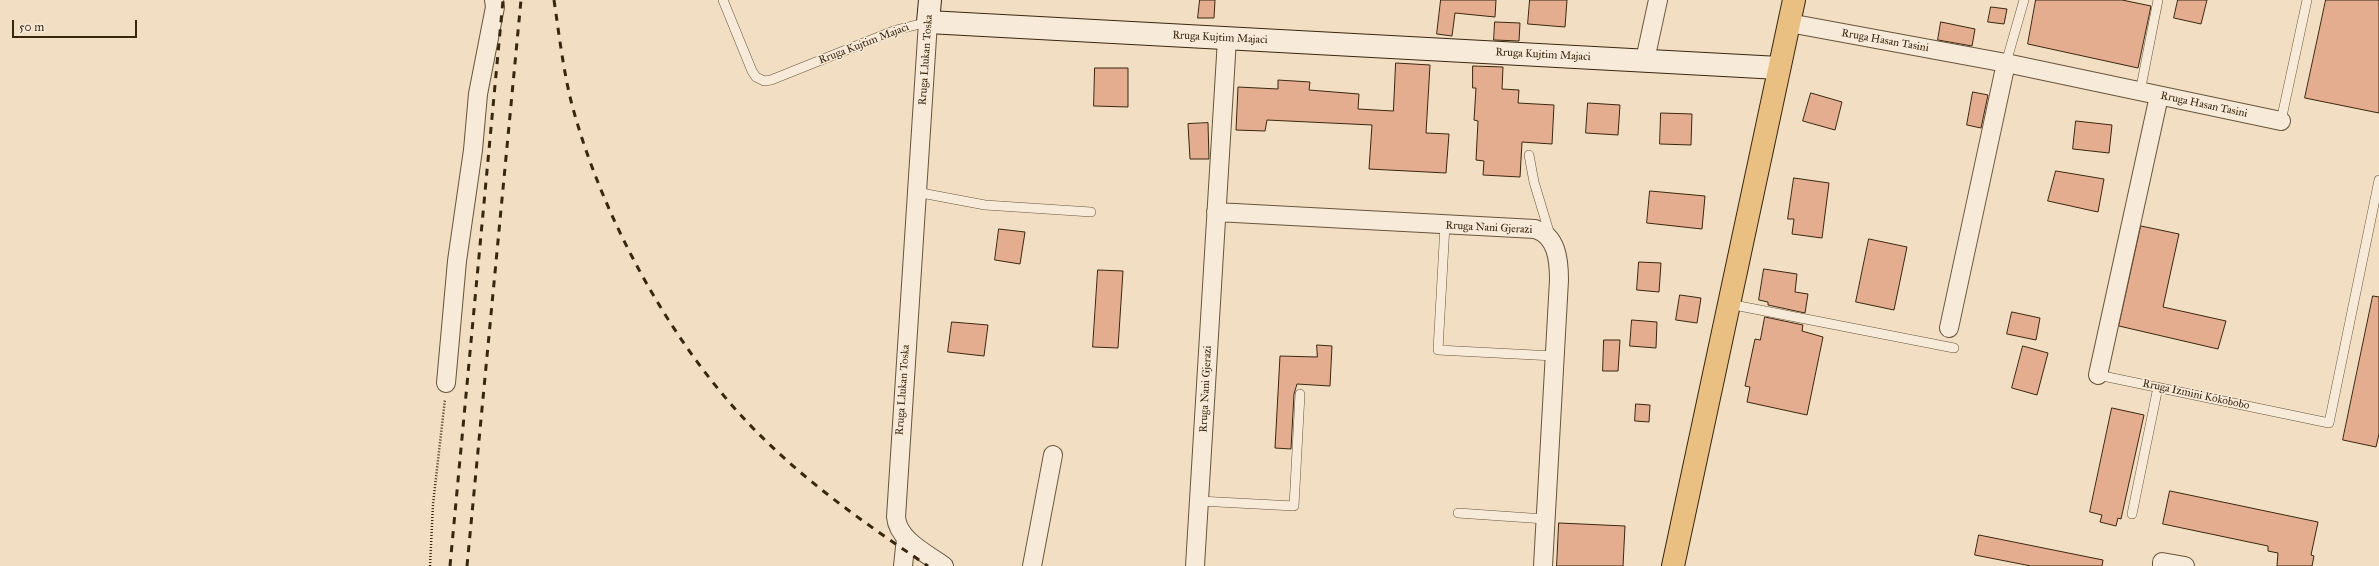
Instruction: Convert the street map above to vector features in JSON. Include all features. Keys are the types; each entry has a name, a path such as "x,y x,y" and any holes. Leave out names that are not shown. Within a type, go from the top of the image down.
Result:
{"main road":[{"path":"1673,566 1794,0"}],"street":[{"path":"446,383 457,261 473,150 478,94 495,7 494,0"},
{"name":"Rruga Llukan Toska","path":"930,0 916,192 896,516 897,525 906,538 944,566"},
{"path":"1645,60 1658,0"},
{"name":"Rruga Kujtim Majaci","path":"928,22 1779,68"},
{"name":"Rruga Hasan Tasini","path":"1789,23 2006,63 2281,121"},
{"name":"Rruga Nani Gjerazi","path":"1195,566 1228,39"},
{"path":"1949,328 2006,63"},
{"name":"Rruga Izmini Kokobobo","path":"2098,375 2159,96"},
{"name":"Rruga Nani Gjerazi","path":"1216,212 1535,229 1543,232 1551,239"},
{"path":"1543,566 1559,263 1551,239"},
{"path":"1032,566 1053,455"},
{"path":"903,566 906,538"},
{"path":"2162,566 2162,562 2185,566"}],"lane":[{"name":"Rruga Kujtim Majaci","path":"723,0 752,71 756,77 764,81 786,76 896,30 928,22"},
{"path":"2006,63 2024,0"},
{"path":"2140,92 2158,0"},
{"name":"Rruga Hasan Tasini","path":"2281,121 2307,0"},
{"path":"1529,156 1534,182 1551,239"},
{"name":"Rruga Izmini Kokobobo","path":"2098,375 2329,423 2379,180"},
{"path":"916,192 985,205 1091,212"},
{"path":"1445,225 1438,350 1554,356"},
{"path":"1729,304 1954,348"},
{"path":"2132,514 2158,387"},
{"path":"1199,501 1294,506 1300,394"},
{"path":"1458,513 1545,519"}],"path":[{"path":"430,566 433,504 446,383"}],"building":[{"path":"1200,0 1215,0 1214,18 1198,18"},
{"path":"1441,0 1496,0 1495,17 1455,13 1452,36 1437,34"},
{"path":"1530,0 1567,0 1565,27 1528,24"},
{"path":"2036,0 2122,0 2151,6 2138,68 2028,44"},
{"path":"2178,0 2207,0 2201,24 2174,18"},
{"path":"2326,0 2379,0 2379,113 2305,98"},
{"path":"1991,7 2007,9 2004,24 1988,22"},
{"path":"1495,22 1520,23 1519,41 1494,40"},
{"path":"1941,22 1975,29 1972,46 1938,40"},
{"path":"1396,63 1430,65 1426,133 1449,134 1446,173 1369,169 1372,125 1267,120 1265,131 1236,130 1238,87 1278,89 1278,80 1310,82 1309,90 1359,94 1358,109 1393,111"},
{"path":"1473,66 1503,67 1502,89 1519,90 1518,103 1554,105 1552,144 1522,142 1520,177 1483,175 1484,161 1476,160 1478,121 1474,120 1476,88 1473,88"},
{"path":"1095,68 1128,68 1128,107 1094,106"},
{"path":"1973,92 1988,95 1981,128 1967,125"},
{"path":"1811,93 1842,102 1835,130 1803,121"},
{"path":"1588,103 1620,105 1618,135 1586,133"},
{"path":"1661,113 1692,114 1691,145 1660,144"},
{"path":"2076,121 2112,125 2109,153 2073,149"},
{"path":"1208,123 1209,159 1190,159 1188,124"},
{"path":"2056,171 2104,179 2098,212 2048,201"},
{"path":"1794,178 1829,183 1822,238 1792,234 1794,219 1788,219"},
{"path":"1650,191 1705,196 1702,229 1647,223"},
{"path":"2141,226 2179,234 2163,307 2226,321 2218,349 2119,326"},
{"path":"999,229 1025,232 1020,264 995,260"},
{"path":"1869,239 1907,247 1894,310 1856,302"},
{"path":"1639,262 1661,263 1659,292 1637,290"},
{"path":"1764,269 1797,274 1795,292 1808,294 1805,313 1768,305 1768,302 1759,300"},
{"path":"1098,270 1123,271 1118,348 1093,347"},
{"path":"1680,295 1701,298 1697,323 1676,320"},
{"path":"2373,296 2379,297 2379,434 2376,447 2343,440"},
{"path":"2012,312 2040,318 2036,340 2007,334"},
{"path":"1765,317 1803,325 1802,331 1823,337 1807,415 1747,402 1750,387 1745,386 1755,339 1760,340"},
{"path":"1632,320 1657,322 1656,348 1630,346"},
{"path":"952,322 988,325 984,356 948,352"},
{"path":"1604,340 1620,340 1618,371 1603,371"},
{"path":"1317,345 1332,346 1330,386 1297,384 1294,394 1291,449 1275,448 1280,356 1317,357"},
{"path":"2023,346 2048,353 2037,395 2012,388"},
{"path":"1636,404 1650,405 1649,422 1635,421"},
{"path":"2112,408 2144,415 2121,519 2118,518 2116,526 2100,522 2102,515 2090,512"},
{"path":"2170,491 2318,522 2311,555 2314,556 2312,566 2277,566 2278,553 2268,551 2268,546 2163,524"},
{"path":"1559,523 1625,526 1623,566 1557,566"},
{"path":"1979,535 2103,560 2102,566 2031,566 1975,555"}],"railway":[{"path":"450,566 503,0"},
{"path":"467,566 521,0"},
{"path":"554,0 568,89 585,146 602,192 623,238 647,284 673,327 702,369 733,407 785,459 844,507 928,566"}]}
